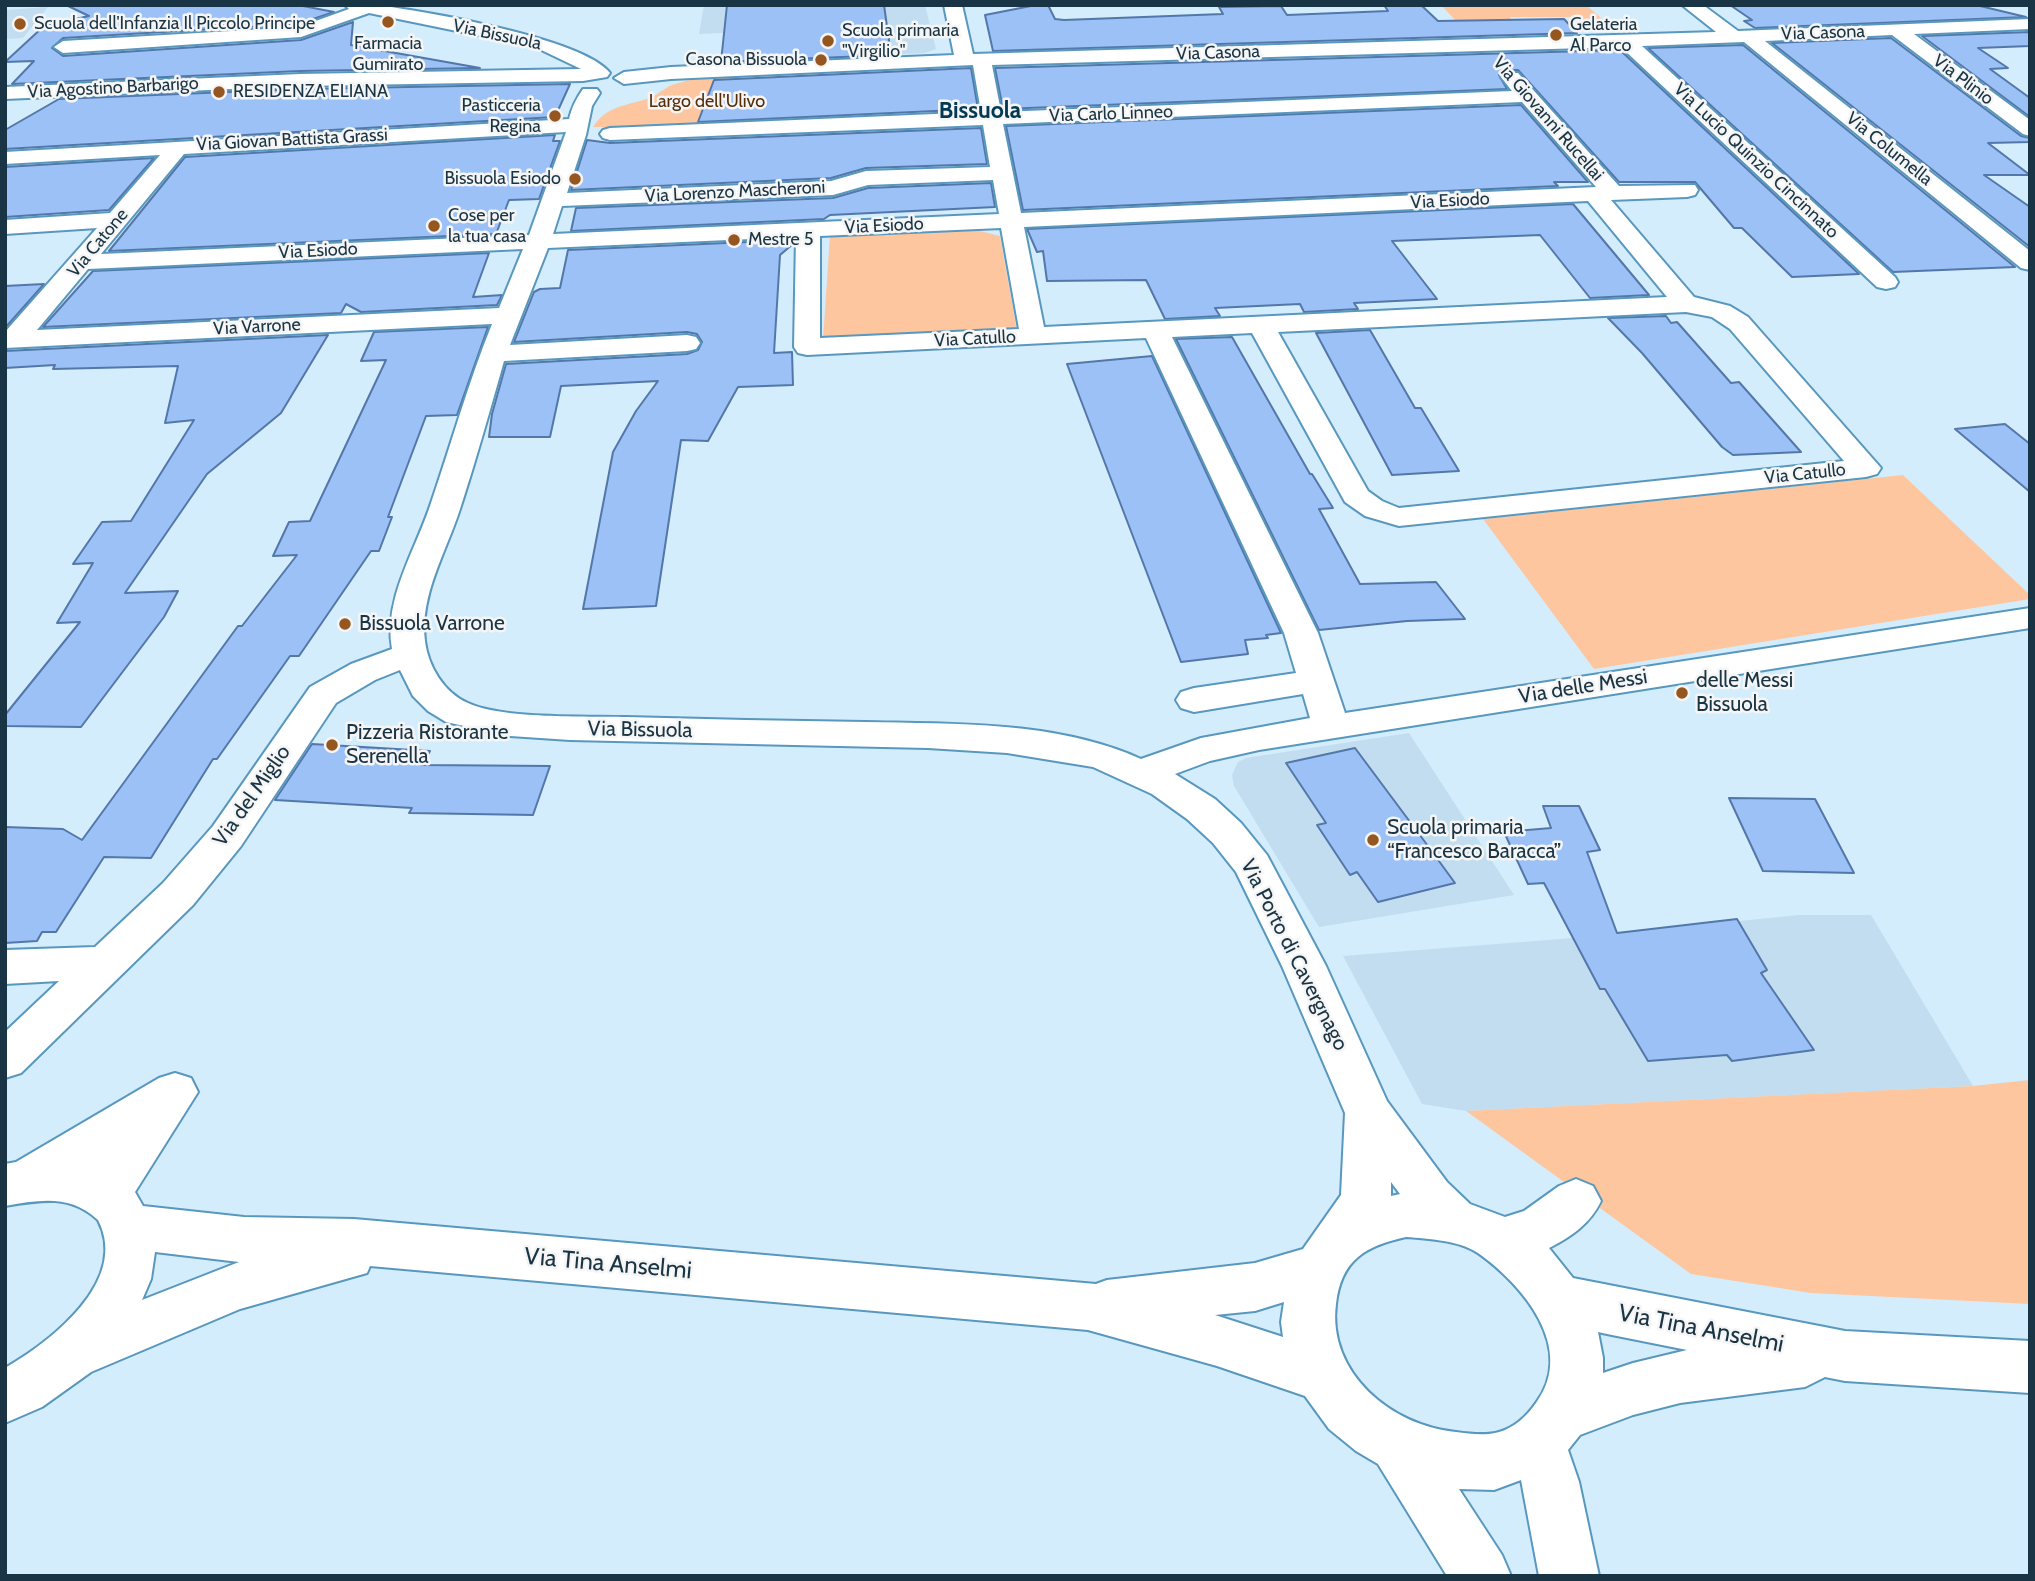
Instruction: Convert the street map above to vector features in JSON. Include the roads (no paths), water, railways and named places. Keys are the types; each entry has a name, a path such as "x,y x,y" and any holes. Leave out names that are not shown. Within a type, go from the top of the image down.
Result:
{"street":[{"path":"953,5 992,118 1033,336"},
{"path":"1691,5 1740,36"},
{"path":"63,47 301,32 361,7"},
{"name":"Via Bissuola","path":"361,7 471,15 558,50 590,82 582,106 595,130 551,200 493,354 445,509 410,602 407,638 410,654 426,688 441,703 459,714 481,720 570,728 928,736 1065,748 1104,757 1141,773 1183,795 1200,809"},
{"name":"Via Casona","path":"1883,12 1904,30"},
{"path":"1794,17 1819,33"},
{"name":"Via Casona","path":"618,91 703,72 973,59 1626,41 2030,24"},
{"name":"Via Plinio","path":"1904,30 2030,130"},
{"name":"Via Columella","path":"1740,36 2030,263"},
{"name":"Via Lucio Quinzio Cincinnato","path":"1626,41 1886,282"},
{"name":"Via Giovanni Rucellai","path":"1483,45 1528,96 1686,304"},
{"name":"Via Casona","path":"618,91 646,90 666,81 703,72"},
{"name":"Via Agostino Barbarigo","path":"5,93 300,79 590,82 618,91"},
{"path":"595,130 596,110 618,91"},
{"name":"Via Carlo Linneo","path":"595,130 992,118 1528,96"},
{"name":"Via Giovan Battista Grassi","path":"5,158 179,147 595,130"},
{"name":"Via Catone","path":"11,339 179,147"},
{"name":"Via Lorenzo Mascheroni","path":"551,200 833,188 866,178 1002,173"},
{"name":"Via Esiodo","path":"81,262 1687,190"},
{"path":"5,227 117,220"},
{"name":"Via Catullo","path":"808,229 807,347 1686,304 1718,310 1739,323 1866,468 1399,517 1367,507 1356,496 1261,325"},
{"name":"Via Varrone","path":"11,339 508,315"},
{"path":"1155,330 1301,634 1331,726"},
{"path":"493,354 687,343"},
{"name":"Via delle Messi","path":"1141,773 1216,746 2030,618"},
{"name":"Via del Miglio","path":"5,1060 178,894 226,836 323,695 363,672 410,654"},
{"path":"1194,699 1317,681"},
{"name":"Via Porto di Cavergnago","path":"1200,809 1227,833 1254,865 1304,966 1369,1113 1430,1197 1477,1231 1519,1253 1552,1287 1573,1329 1577,1372 1552,1428"},
{"path":"5,967 109,963"},
{"path":"5,1396 29,1386 73,1354 102,1321 122,1288 130,1256 117,1211 175,1092 17,1183"},
{"name":"Via Porto di Cavergnago","path":"1369,1113 1366,1200 1329,1254 1306,1319 1313,1357 1338,1399 1356,1417 1399,1447"},
{"name":"Via Tina Anselmi","path":"17,1183 58,1179 84,1184 117,1211 244,1240 354,1242 1088,1306 1217,1341 1325,1377"},
{"path":"1477,1231 1528,1235 1552,1223 1576,1201"},
{"name":"Via Tina Anselmi","path":"1088,1306 1255,1287 1329,1254 1370,1223 1406,1215 1445,1217 1477,1231"},
{"path":"73,1354 235,1287 399,1246"},
{"name":"Via Tina Anselmi","path":"1557,1298 1607,1311 1845,1356 2030,1367"},
{"name":"Via Tina Anselmi","path":"1399,1447 1448,1462 1497,1462 1552,1428 1633,1389 1680,1377 1845,1356"},
{"path":"1552,1428 1550,1482 1569,1576"},
{"path":"1399,1447 1482,1576"}],"place":[{"name":"Farmacia Gumirato","path":"388,22"},
{"name":"Scuola dell'Infanzia Il Piccolo Principe","path":"20,24"},
{"name":"Gelateria Al Parco","path":"1556,35"},
{"name":"Scuola primaria \"Virgilio\"","path":"828,41"},
{"name":"Casona Bissuola","path":"821,60"},
{"name":"RESIDENZA ELIANA","path":"219,92"},
{"name":"Pasticceria Regina","path":"555,116"},
{"name":"Bissuola Esiodo","path":"575,179"},
{"name":"Cose per la tua casa","path":"434,226"},
{"name":"Mestre 5","path":"734,240"},
{"name":"Bissuola Varrone","path":"345,624"},
{"name":"delle Messi Bissuola","path":"1682,693"},
{"name":"Pizzeria Ristorante Serenella","path":"332,745"},
{"name":"Scuola primaria “Francesco Baracca”","path":"1373,840"}],"district":[{"name":"Bissuola","path":"980,111"}],"park label":[{"name":"Largo dell'Ulivo","path":"707,102"}]}
